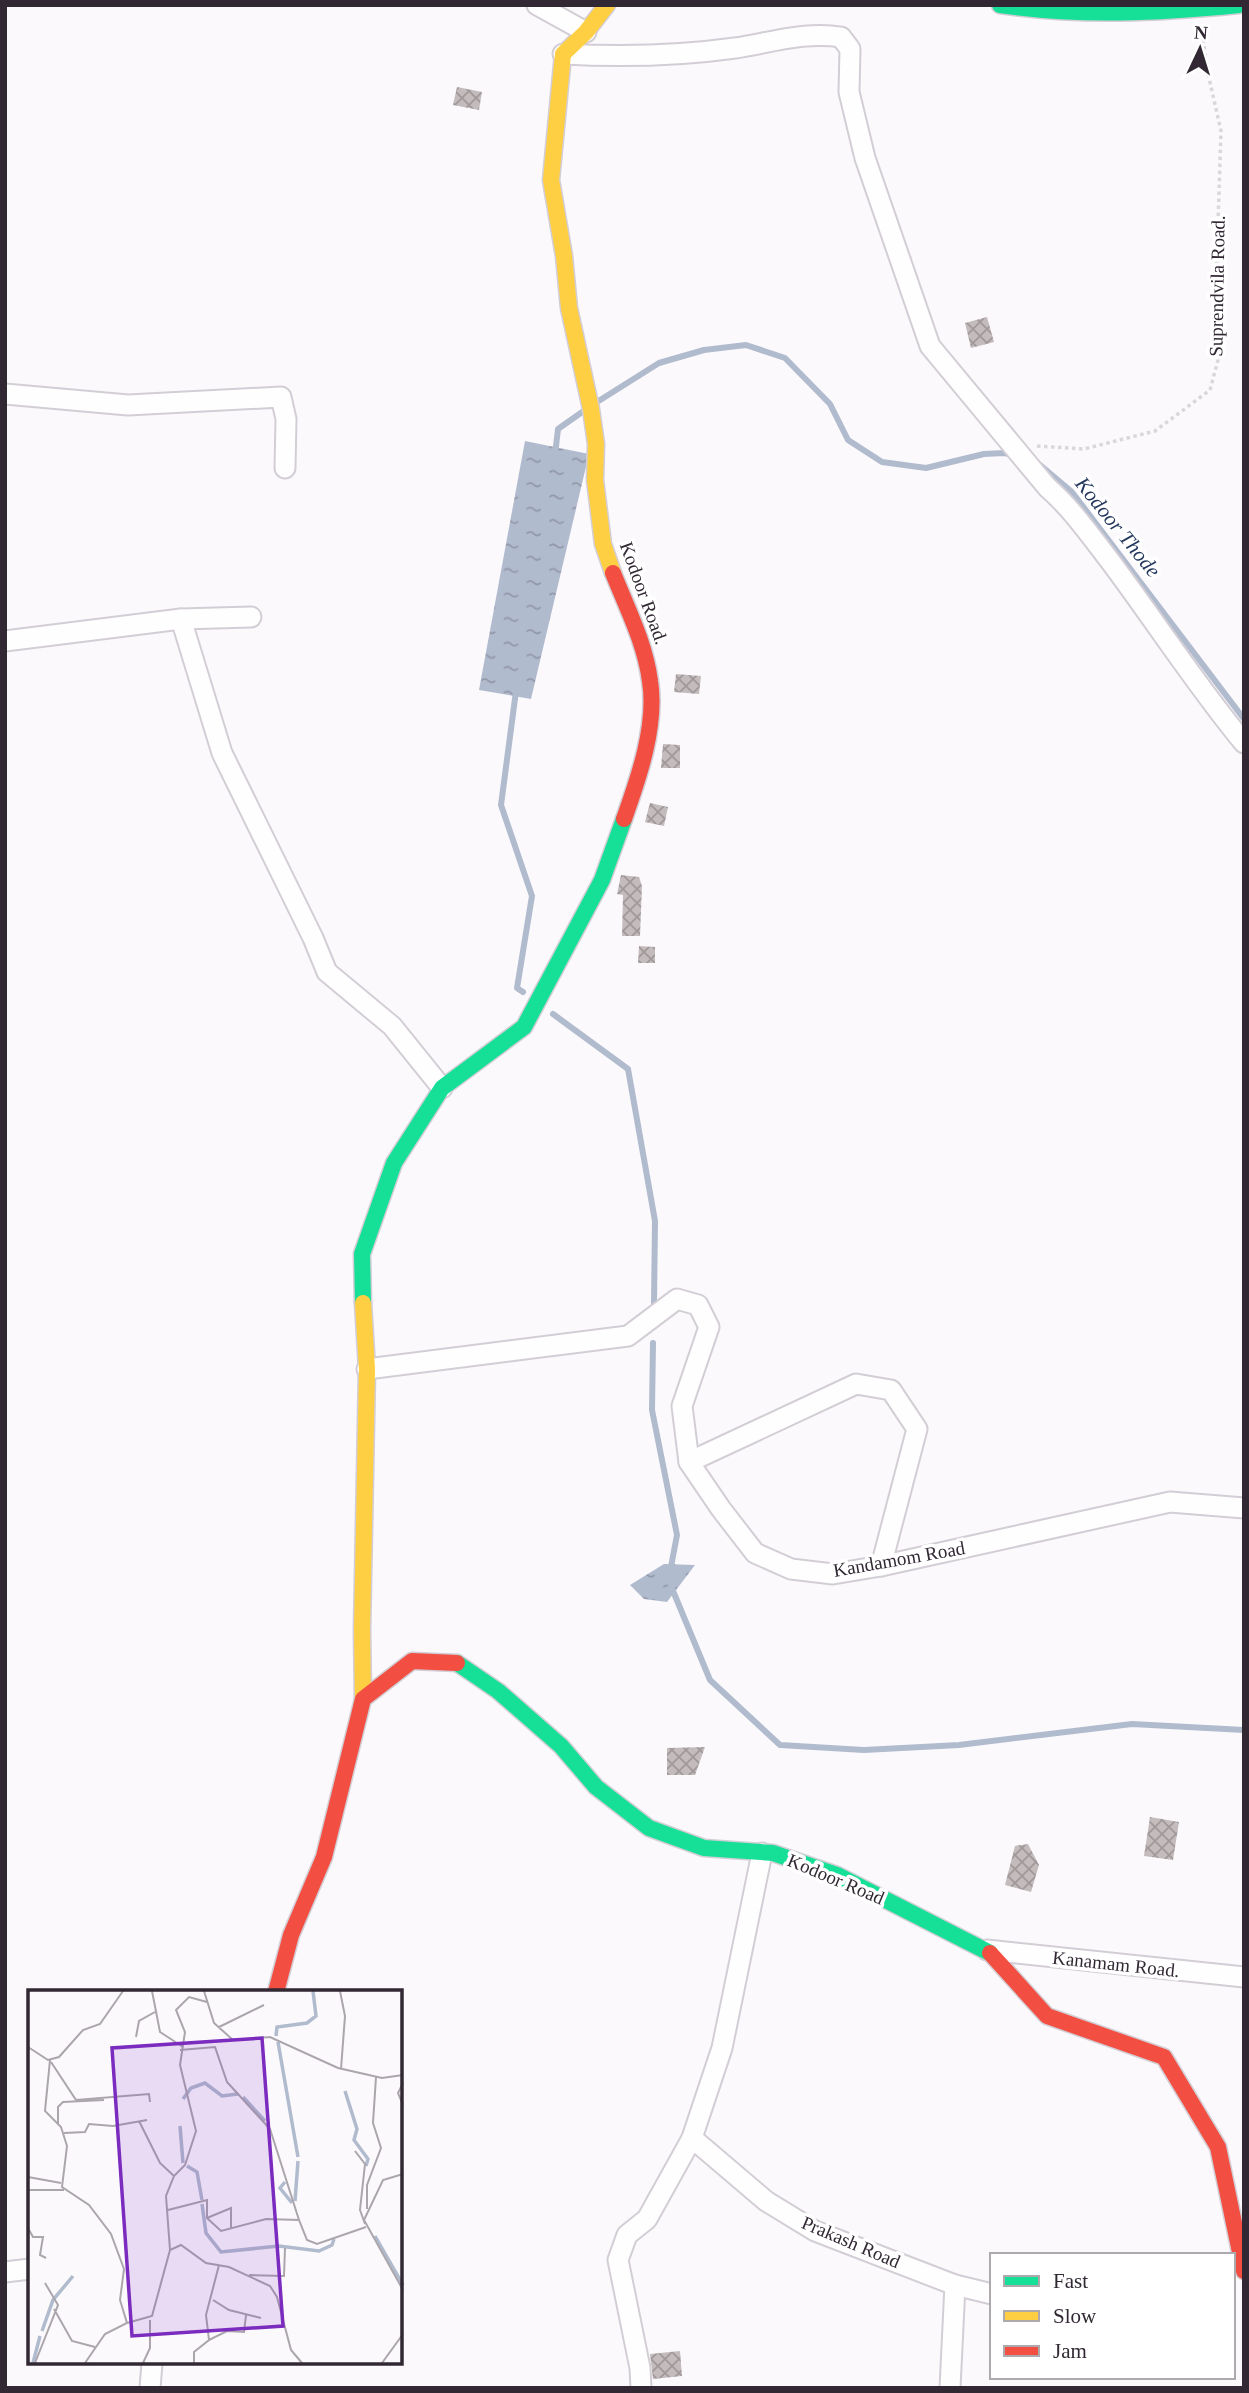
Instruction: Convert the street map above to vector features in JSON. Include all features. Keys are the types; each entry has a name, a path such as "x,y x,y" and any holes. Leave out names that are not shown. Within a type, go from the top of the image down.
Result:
{"street":[{"path":"537,5 586,32"},
{"path":"563,54 586,32 607,5"},
{"path":"1000,5 1090,14 1200,10 1238,5"},
{"path":"563,54 656,55 733,48 814,35 841,37 850,49 849,92 865,159 930,346 1047,487 1069,507 1244,743"},
{"name":"Kodoor Road.","path":"363,1699 367,1370 362,1321 362,1254 394,1163 442,1088 524,1027 536,1006 602,880 628,809 649,733 651,683 641,641 603,544 595,480 596,444 591,406 569,308 564,256 551,180 563,54"},
{"path":"5,394 128,405 281,397 286,419 285,468"},
{"path":"5,640 181,620 251,617"},
{"path":"181,620 222,753 327,972 392,1026 442,1088"},
{"name":"Kandamom Road","path":"367,1370 628,1336 677,1299 698,1305 709,1327 682,1406 689,1462 755,1553 791,1569 833,1574 881,1566 1170,1502 1244,1508"},
{"path":"689,1462 856,1384 891,1390 917,1429 881,1566"},
{"name":"Kodoor Road","path":"363,1699 412,1661 458,1663 498,1691 561,1746 596,1787 649,1828 704,1848 773,1853 837,1875 987,1951 1047,2016 1164,2057 1217,2147 1244,2271"},
{"path":"277,1990 291,1936 324,1857 363,1699"},
{"path":"641,2388 640,2368 618,2260 627,2235 647,2219 692,2138 722,2048 762,1853"},
{"name":"Kanamam Road.","path":"987,1951 1244,1977"},
{"name":"Prakash Road","path":"692,2138 766,2201 815,2231 955,2285 990,2294"},
{"path":"5,2272 28,2269"},
{"path":"950,2388 955,2285"},
{"path":"150,2388 152,2365"}],"path":[{"name":"Suprendvila Road.","path":"1018,453 1084,449 1156,432 1210,390 1218,360 1216,286 1221,131 1206,69 1200,10"}],"water":[{"path":"525,441 589,454 531,699 479,690"},
{"path":"664,1564 695,1565 667,1602 644,1599 630,1585"}],"building":[{"path":"457,87 482,92 479,110 453,105"},
{"path":"987,317 994,342 971,348 965,323"},
{"path":"676,674 701,676 699,694 674,692"},
{"path":"663,744 680,745 680,768 661,768"},
{"path":"650,803 668,807 664,826 645,822"},
{"path":"621,875 639,877 642,886 640,936 622,936 623,895 617,894"},
{"path":"639,946 655,947 655,963 638,963"},
{"path":"705,1747 695,1775 667,1775 667,1748"},
{"path":"1150,1817 1179,1822 1173,1860 1144,1856"},
{"path":"1028,1844 1039,1865 1031,1892 1005,1885 1015,1846"},
{"path":"680,2351 682,2376 653,2379 650,2354"}],"waterway":[{"name":"Kodoor Thode","path":"597,402 659,363 704,350 746,345 785,358 830,404 848,440 882,462 926,468 984,454 1014,455"},
{"path":"555,455 558,429 585,410"},
{"name":"Kodoor Thode","path":"1040,465 1072,492 1244,719"},
{"path":"516,691 501,805 532,896 517,988 523,992"},
{"path":"553,1014 628,1069 655,1221 654,1303"},
{"path":"653,1343 652,1410 677,1535 670,1572"},
{"path":"671,1586 710,1680 780,1745 864,1750 959,1745 1132,1724 1244,1730"}],"traffic: fast":[{"path":"1000,5 1090,12 1179,10 1239,5"},
{"path":"363,1303 362,1254 394,1163 442,1088 524,1027 602,880 624,819"},
{"path":"457,1663 498,1691 561,1746 596,1787 649,1828 704,1848 773,1853 837,1875 990,1953"}],"traffic: slow":[{"path":"607,5 586,32 563,54 551,180 564,256 569,308 591,409 596,444 595,480 603,544 613,573"},
{"path":"363,1303 367,1369 363,1699"}],"traffic: jam":[{"path":"613,573 644,653 652,698 645,751 624,819"},
{"path":"277,1990 291,1935 324,1857 363,1699 412,1661 457,1663"},
{"path":"990,1953 1047,2016 1164,2057 1218,2147 1244,2271"}]}
